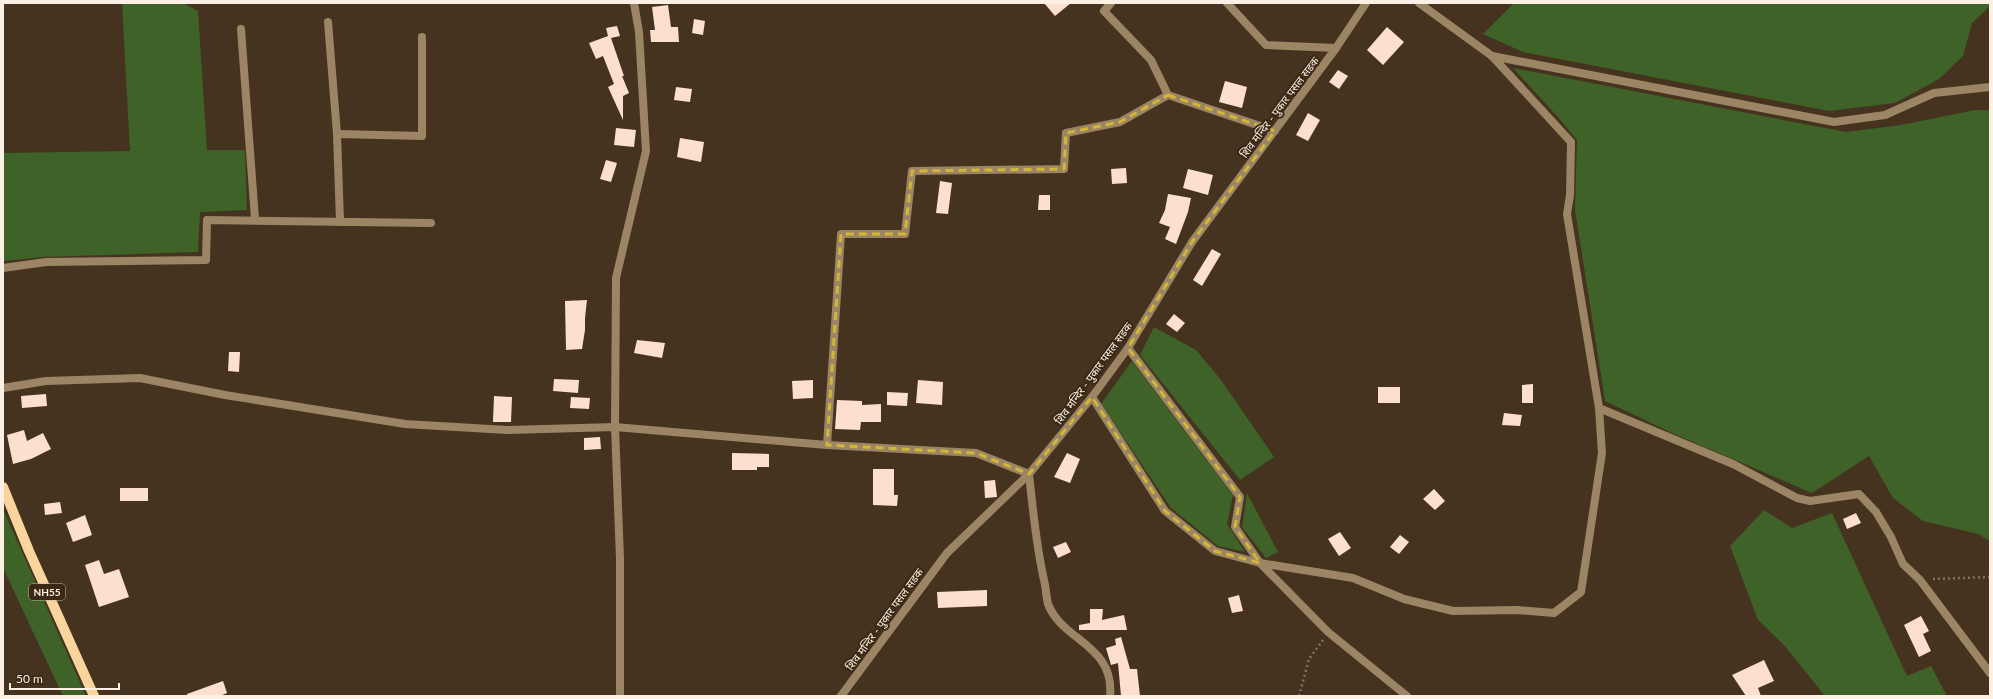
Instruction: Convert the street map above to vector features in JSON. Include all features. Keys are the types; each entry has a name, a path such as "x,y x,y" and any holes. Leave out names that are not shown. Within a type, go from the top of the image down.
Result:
{"main road":[{"name":"NH55","path":"3,487 29,551 94,696"}],"street":[{"path":"620,696 620,559 615,427 616,278 646,151 639,32 634,3"},
{"path":"1111,3 1104,11 1151,60 1168,95 1275,131"},
{"path":"1227,3 1266,45 1336,48"},
{"name":"शिव मन्दिर - पुकार पसल सडक","path":"841,696 947,553 1029,474 1092,397 1128,348 1192,242 1336,48 1366,3"},
{"path":"1092,397 1165,511 1215,550 1260,563 1353,578 1404,599 1453,611 1517,610 1554,613 1581,592 1602,453 1599,408 1566,214 1570,195 1571,142 1492,56 1419,3"},
{"path":"328,22 337,134 340,222"},
{"path":"241,29 256,219"},
{"path":"337,134 422,136 422,37"},
{"path":"1492,56 1834,122 1885,114 1934,93 1990,87"},
{"path":"827,445 841,234 905,234 912,171 1064,169 1066,133 1120,122 1168,95"},
{"path":"3,268 46,262 206,260 207,220 256,219 431,223"},
{"path":"1128,348 1240,497 1235,527 1260,563 1328,632 1407,696"},
{"path":"3,388 46,381 140,378 225,395 405,424 507,430 615,427 827,445 976,453 1029,474 1039,560 1048,604 1059,620 1098,655 1108,680 1110,696"},
{"path":"1599,408 1733,464 1797,498 1810,501 1859,494 1876,512 1891,537 1903,564 1920,580 1990,673"}],"path":[{"path":"1920,580 1990,577"},
{"path":"1299,696 1309,659 1328,632"}],"highlighted area":[{"path":"1168,95 1275,131 1192,242 1128,348 1240,497 1235,527 1260,563 1215,551 1165,511 1092,397 1029,474 976,453 827,445 841,234 905,234 912,171 1064,169 1066,133 1120,122"}],"green space":[{"path":"122,3 183,3 198,11 207,150 245,150 247,210 200,212 198,252 43,257 3,261 3,153 130,151"},
{"path":"1514,3 1990,3 1990,6 1972,23 1963,56 1939,79 1895,103 1829,111 1523,52 1483,34"},
{"path":"1513,68 1846,132 1901,125 1975,110 1990,110 1990,541 1978,534 1923,521 1893,498 1869,456 1812,493 1672,433 1605,401 1575,210 1577,140"},
{"path":"1154,327 1196,350 1221,380 1274,457 1240,480 1140,355"},
{"path":"1132,361 1233,495 1227,524 1245,552 1218,546 1171,508 1101,404"},
{"path":"1247,493 1278,552 1266,558 1242,527"},
{"path":"3,509 86,696 63,696 3,568"},
{"path":"1764,510 1792,528 1832,513 1907,676 1931,666 1947,696 1825,696 1784,645 1758,620 1730,546"}],"building":[{"path":"1044,3 1071,3 1055,16"},
{"path":"668,5 671,27 678,27 679,42 651,42 650,30 655,30 652,7"},
{"path":"694,19 705,21 703,35 692,33"},
{"path":"617,26 620,36 611,38 624,76 622,76 629,93 623,96 623,120 608,87 614,84 603,56 596,59 589,43 608,36 606,28"},
{"path":"1387,27 1404,42 1383,65 1367,50"},
{"path":"1338,70 1348,76 1339,89 1329,82"},
{"path":"1225,81 1247,87 1242,108 1219,102"},
{"path":"676,87 692,89 690,102 674,100"},
{"path":"1308,113 1320,120 1308,141 1296,135"},
{"path":"616,128 636,130 634,147 614,145"},
{"path":"680,138 704,142 701,162 677,157"},
{"path":"606,160 617,163 611,182 600,179"},
{"path":"1126,168 1127,183 1112,184 1111,169"},
{"path":"1188,169 1213,175 1208,195 1183,188"},
{"path":"940,181 952,183 948,214 936,213"},
{"path":"1168,194 1191,198 1188,212 1176,244 1165,239 1170,227 1159,223 1165,210"},
{"path":"1039,195 1050,195 1050,210 1038,210"},
{"path":"1212,249 1221,254 1202,286 1193,280"},
{"path":"587,300 582,349 566,350 565,301"},
{"path":"1174,314 1185,323 1177,332 1166,324"},
{"path":"637,340 665,343 662,358 634,353"},
{"path":"229,352 240,352 239,372 228,371"},
{"path":"554,379 579,380 578,393 553,391"},
{"path":"813,380 813,398 793,399 792,381"},
{"path":"918,380 943,382 942,405 916,403"},
{"path":"1533,384 1533,403 1522,403 1522,385"},
{"path":"1378,387 1400,387 1400,403 1378,403"},
{"path":"887,392 908,393 907,406 887,405"},
{"path":"46,394 47,406 22,408 21,396"},
{"path":"494,396 512,397 511,422 493,422"},
{"path":"571,397 590,398 589,409 570,408"},
{"path":"837,400 862,401 862,405 881,404 881,422 861,422 860,430 835,429"},
{"path":"1504,413 1522,415 1520,426 1502,425"},
{"path":"24,430 27,441 43,433 51,449 31,459 13,464 7,435"},
{"path":"600,437 601,449 584,450 584,438"},
{"path":"732,453 769,454 769,467 757,467 757,470 732,470"},
{"path":"1067,453 1080,459 1070,483 1054,477"},
{"path":"873,469 894,469 894,495 898,495 897,506 873,505"},
{"path":"995,480 997,497 985,498 984,481"},
{"path":"120,488 148,488 148,501 120,501"},
{"path":"1434,489 1445,501 1435,510 1423,499"},
{"path":"60,502 62,513 45,515 44,504"},
{"path":"1856,513 1861,523 1847,529 1843,519"},
{"path":"85,515 92,535 73,542 66,523"},
{"path":"1340,532 1351,548 1339,556 1328,539"},
{"path":"1400,535 1409,542 1399,554 1390,547"},
{"path":"1066,542 1071,552 1058,558 1053,547"},
{"path":"99,560 104,574 119,569 129,597 99,607 85,565"},
{"path":"987,590 987,606 938,608 937,592"},
{"path":"1239,595 1243,611 1232,613 1228,598"},
{"path":"1090,609 1103,609 1102,620 1124,615 1127,630 1079,630 1079,625 1090,623"},
{"path":"1921,616 1929,631 1923,634 1931,651 1919,657 1904,625"},
{"path":"1121,637 1130,669 1137,669 1140,696 1121,696 1118,663 1111,665 1106,648 1116,645 1115,639"},
{"path":"1764,660 1774,681 1758,688 1761,696 1746,696 1732,675"},
{"path":"223,681 227,693 220,696 187,696 187,694"}]}
